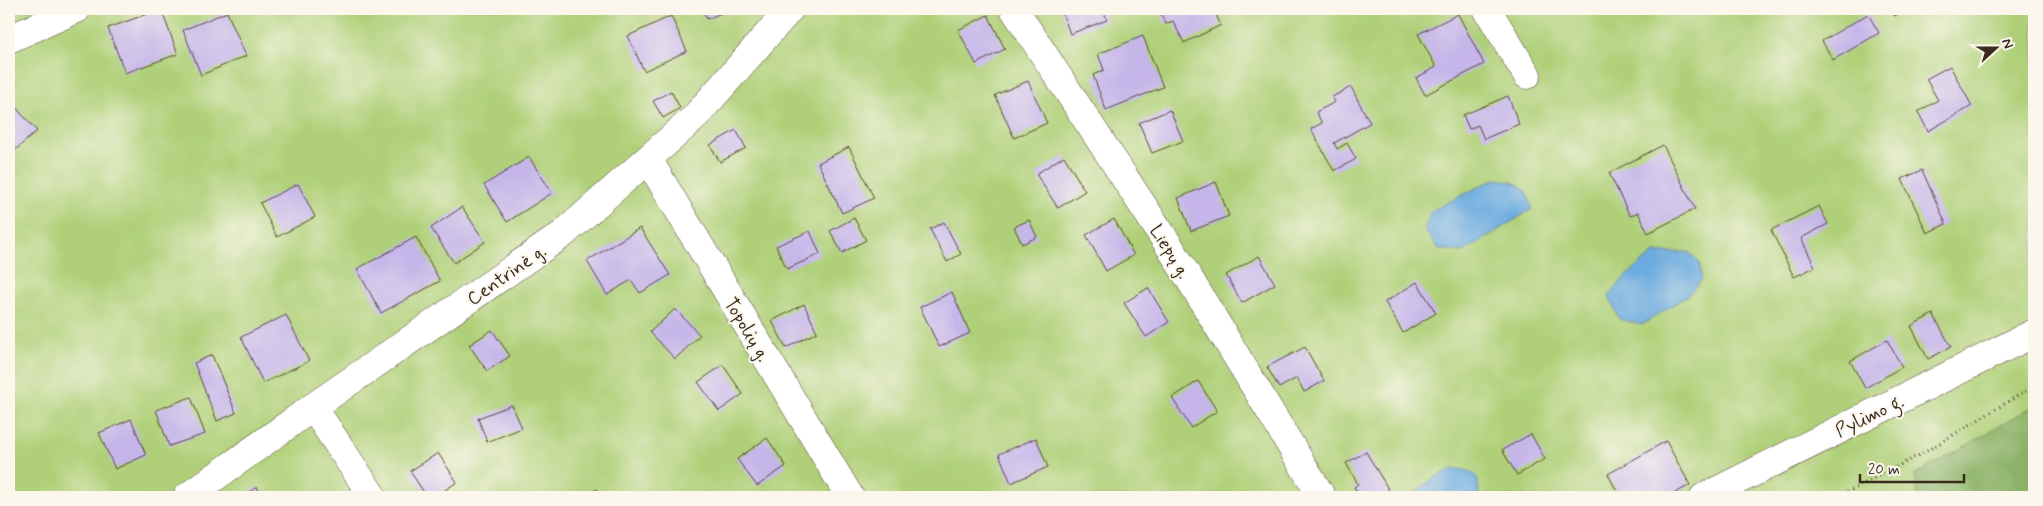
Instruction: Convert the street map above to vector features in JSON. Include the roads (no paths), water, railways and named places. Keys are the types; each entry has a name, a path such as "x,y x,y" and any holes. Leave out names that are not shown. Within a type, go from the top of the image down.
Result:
{"street":[{"path":"9,40 77,9"},
{"name":"Centrinė g.","path":"188,497 313,407 563,234 694,118 790,9"},
{"name":"Liepų g.","path":"1014,9 1170,247 1322,497"},
{"path":"1486,9 1527,75"},
{"name":"Topolių g.","path":"648,159 850,497"},
{"name":"Pylimo g.","path":"1704,497 2034,333"},
{"path":"313,407 373,497"}],"water":[{"path":"1494,179 1515,183 1524,189 1532,209 1463,252 1439,249 1424,230 1431,211"},
{"path":"1689,252 1699,262 1702,279 1687,296 1642,325 1619,319 1609,296 1626,276 1654,253"},
{"path":"1452,469 1466,470 1475,474 1479,497 1415,497 1416,492 1432,479"}]}
